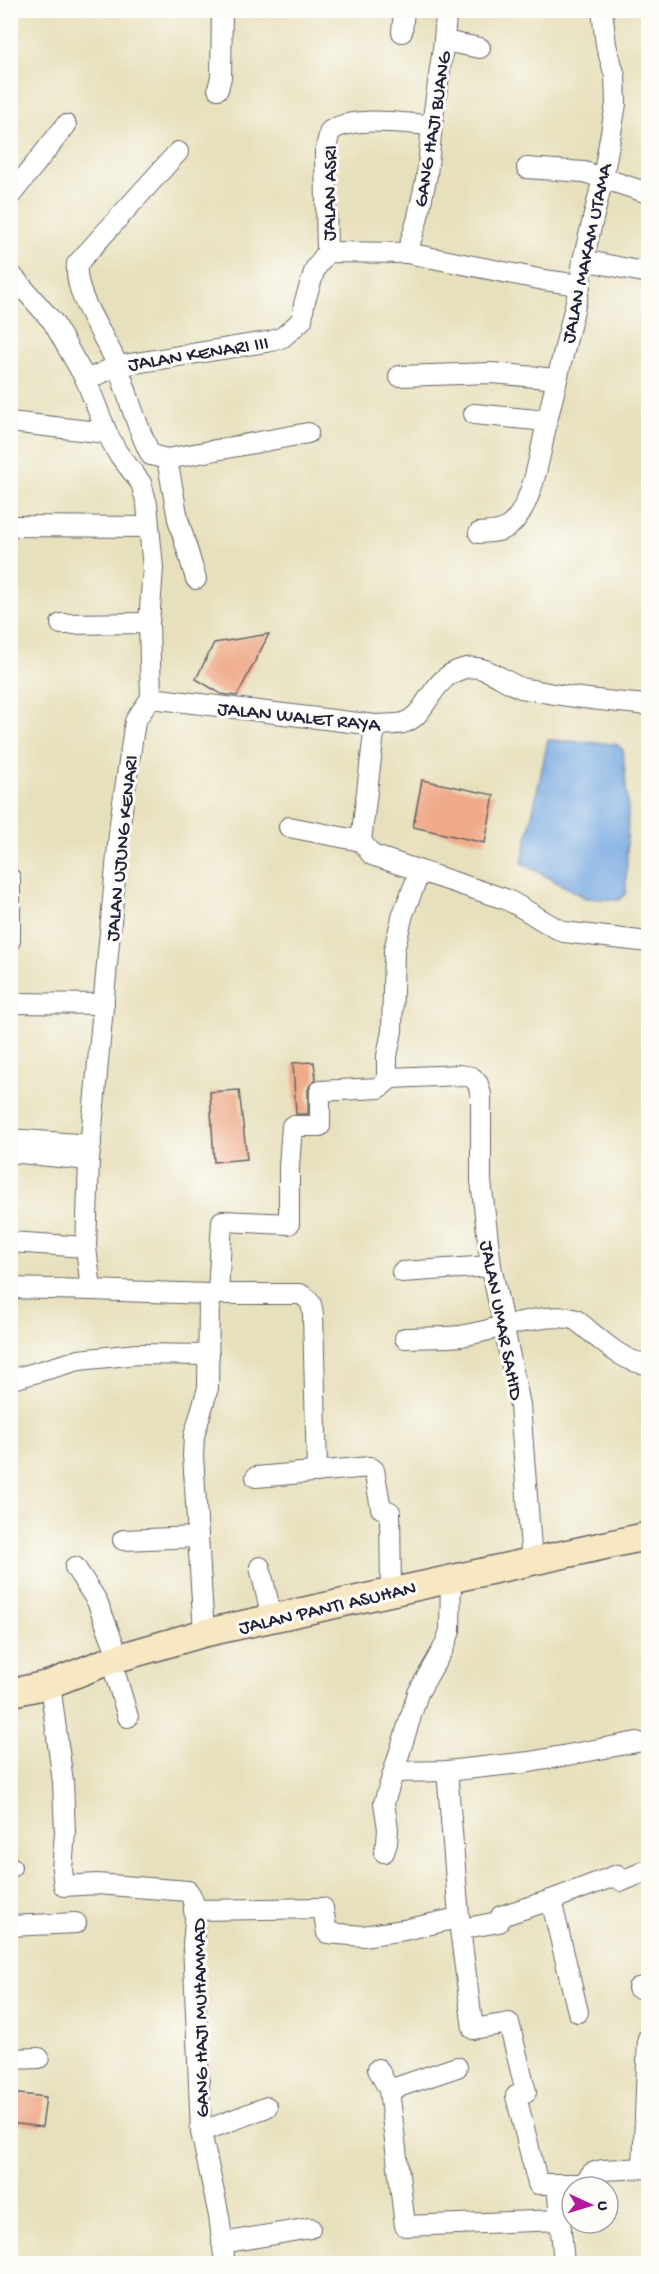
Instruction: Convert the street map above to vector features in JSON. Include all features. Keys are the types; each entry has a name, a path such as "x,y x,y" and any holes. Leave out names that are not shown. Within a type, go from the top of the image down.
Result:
{"street":[{"path":"218,89 221,77 222,10"},
{"path":"402,32 404,10"},
{"name":"GANG HAJI BUANG","path":"407,253 427,175 446,15 455,10"},
{"name":"JALAN MAKAM UTAMA","path":"479,533 504,530 514,522 519,514 536,471 580,285 583,260 603,178 616,104 615,76 606,45 602,10"},
{"path":"444,41 480,48"},
{"name":"JALAN ASRI","path":"327,252 325,152 330,131 338,125 360,121 432,125"},
{"path":"10,196 66,125"},
{"path":"178,152 77,264 76,273 80,289 117,366 148,462 178,519 196,579"},
{"path":"527,168 584,172 648,193"},
{"path":"327,252 407,253 580,285"},
{"name":"JALAN KENARI III","path":"86,380 117,366 272,341 283,337 302,320 304,304 315,269 327,252"},
{"path":"583,260 648,273"},
{"path":"10,273 53,322 86,380 106,433 117,452 148,462 308,433"},
{"path":"399,376 492,373 557,379"},
{"path":"474,414 547,422"},
{"path":"10,422 106,433"},
{"path":"148,462 141,483 147,504 153,568 149,623 151,698"},
{"path":"10,526 149,527"},
{"path":"61,624 149,623"},
{"name":"JALAN WALET RAYA","path":"151,698 375,725 403,723 423,708 433,689 448,675 463,668 478,668 521,687 580,699 648,705"},
{"name":"JALAN UJUNG KENARI","path":"91,1290 86,1247 90,1153 120,823 135,721 151,698"},
{"path":"361,841 375,725"},
{"path":"289,827 361,841 372,855 514,903 564,932 648,942"},
{"path":"204,1633 193,1455 194,1436 208,1388 213,1294 222,1221 289,1224 292,1126 320,1126 320,1091 379,1088 391,1078 387,1074 387,1056 392,1031 394,950 402,914 420,871"},
{"path":"10,878 10,941"},
{"path":"10,1003 104,1004"},
{"name":"JALAN UMAR SAHID","path":"391,1078 459,1075 472,1077 481,1095 481,1182 491,1266 520,1405 532,1562"},
{"path":"10,1139 90,1153"},
{"path":"10,1152 90,1153"},
{"path":"10,1242 86,1247"},
{"path":"402,1272 491,1266"},
{"path":"10,1288 300,1294 312,1303 317,1472"},
{"path":"405,1338 460,1336 548,1318 568,1317 576,1320 638,1364 648,1364"},
{"path":"10,1380 79,1360 137,1354 209,1355"},
{"path":"256,1477 370,1467 374,1470 381,1508 390,1512 392,1591"},
{"name":"JALAN PANTI ASUHAN","path":"10,1693 50,1684 115,1659 204,1633 648,1536"},
{"path":"123,1540 197,1537"},
{"path":"75,1567 97,1601 115,1659 128,1717"},
{"path":"260,1567 272,1618"},
{"path":"384,1852 388,1828 384,1803 418,1693 444,1647 450,1631 451,1579"},
{"path":"50,1684 63,1782 62,1869 64,1886 97,1884 188,1891 192,1895 194,1910"},
{"path":"395,1772 447,1771 530,1762 637,1742"},
{"path":"447,1771 459,1924 473,2029 509,2023 526,2092 516,2096 538,2184 556,2186 584,2184 592,2173 602,2170 646,2168 648,2038"},
{"path":"459,1924 499,1922 501,1916 617,1875 622,1881 648,1870"},
{"path":"550,1900 578,2012"},
{"name":"GANG HAJI MUHAMMAD","path":"225,2264 219,2216 201,2132 194,1910 323,1908 327,1933 363,1936 459,1924"},
{"path":"10,1926 76,1923"},
{"path":"10,2059 39,2058"},
{"path":"389,2090 456,2067"},
{"path":"378,2069 389,2090 405,2226 560,2220 556,2186"},
{"path":"201,2132 267,2108"},
{"path":"222,2243 310,2228"},
{"path":"561,2235 564,2264"}],"water":[{"path":"548,740 616,744 623,750 628,809 626,893 619,900 586,898 522,863"}],"building":[{"path":"269,634 237,696 221,694 196,679 214,643"},
{"path":"422,780 494,795 485,843 413,827"},
{"path":"314,1062 316,1080 308,1090 308,1114 296,1114 293,1063"},
{"path":"239,1090 247,1159 214,1162 210,1092"},
{"path":"10,2093 46,2097 42,2127 10,2123"}]}
